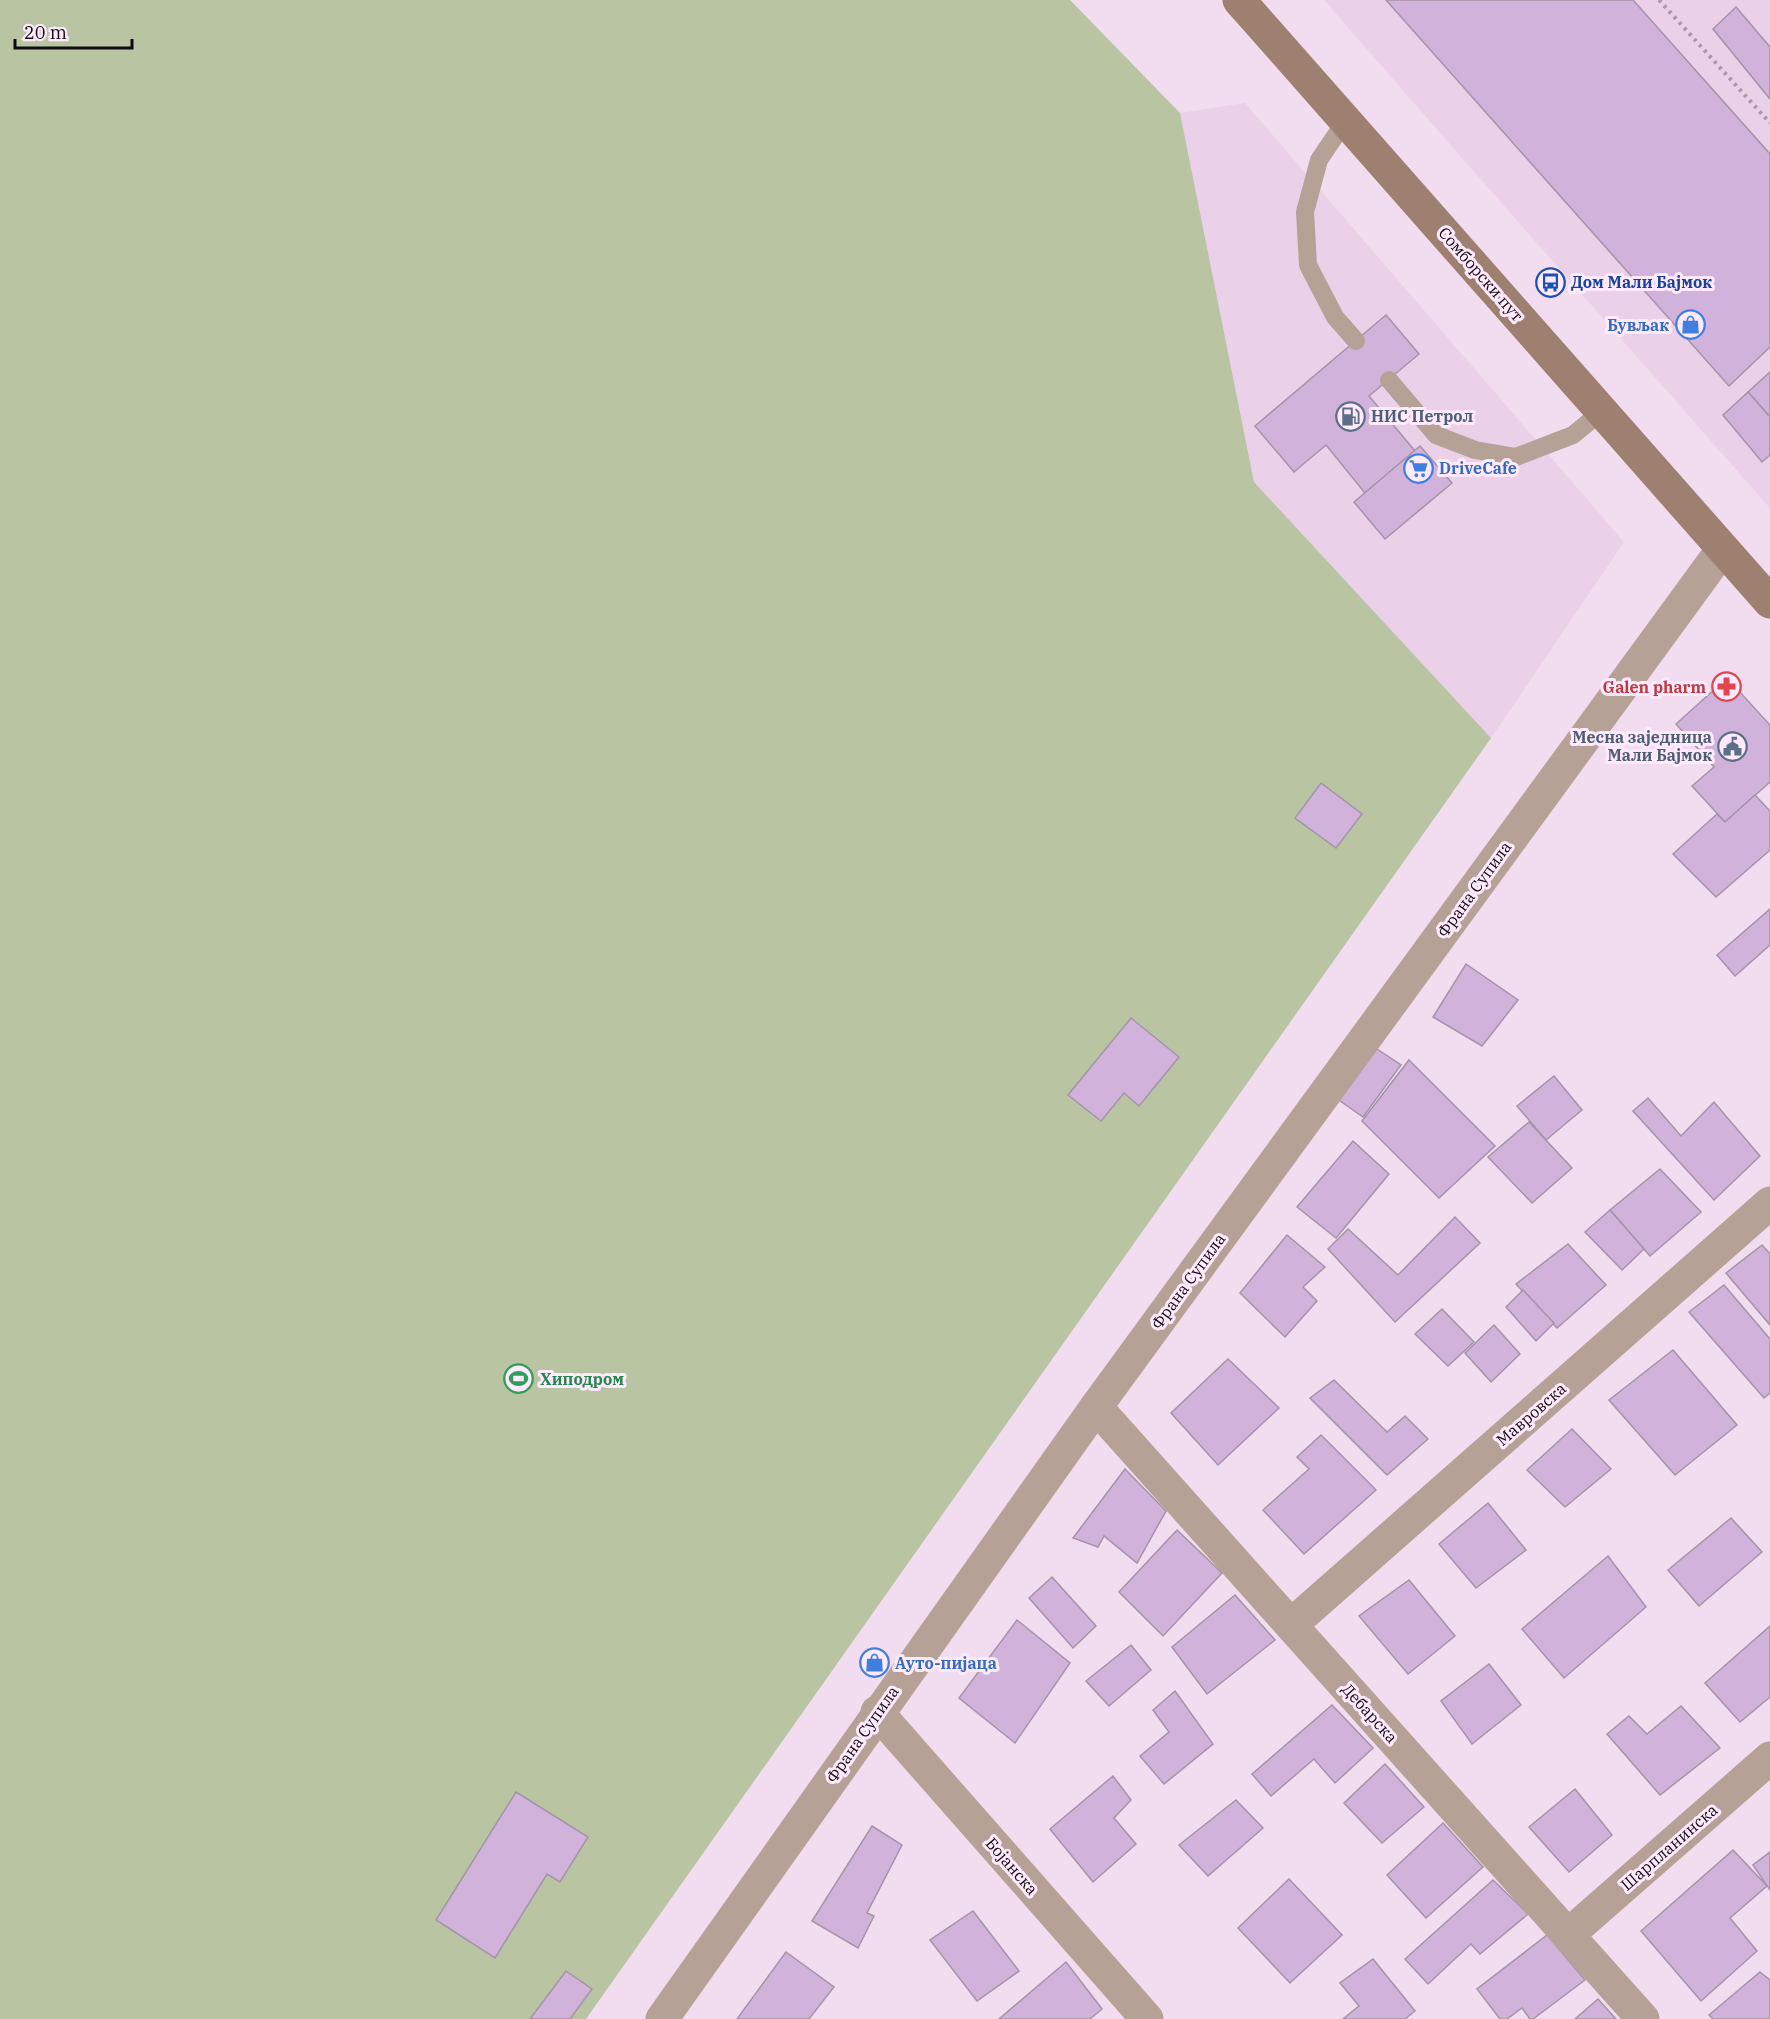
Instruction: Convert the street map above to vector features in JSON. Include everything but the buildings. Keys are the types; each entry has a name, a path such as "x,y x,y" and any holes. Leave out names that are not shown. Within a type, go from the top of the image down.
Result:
{"main road":[{"name":"Сомборски пут","path":"1239,0 1770,602"}],"street":[{"name":"Франа Супила","path":"662,2019 877,1712 1096,1407 1722,550"},
{"name":"Мавровска","path":"1291,1625 1770,1203"},
{"name":"Дебарска","path":"1096,1407 1643,2019"},
{"name":"Бојанска","path":"877,1712 1147,2019"},
{"name":"Шарпланинска","path":"1568,1935 1770,1758"}],"lane":[{"path":"1346,120 1319,160 1305,212 1308,266 1335,316 1356,341"},
{"path":"1389,380 1436,435 1475,450 1516,457 1573,435 1601,412"}],"path":[{"path":"1659,0 1770,123"}],"shaded area":[{"name":"Бувљак","path":"1324,0 1770,0 1770,508 1448,142"},
{"path":"1245,103 1624,542 1491,738 1254,482 1180,113"}],"green space":[{"name":"Хиподром","path":"0,0 1070,0 1180,113 1254,482 1491,738 586,2019 0,2019"}],"place":[{"name":"Дом Мали Бајмок","path":"1550,282"},
{"name":"Бувљак","path":"1690,325"},
{"name":"НИС Петрол","path":"1350,416"},
{"name":"DriveCafe","path":"1418,468"},
{"name":"Galen pharm","path":"1727,687"},
{"name":"Месна заједница Мали Бајмок","path":"1733,746"},
{"name":"Хиподром","path":"519,1379"},
{"name":"Ауто-пијаца","path":"874,1663"}]}
